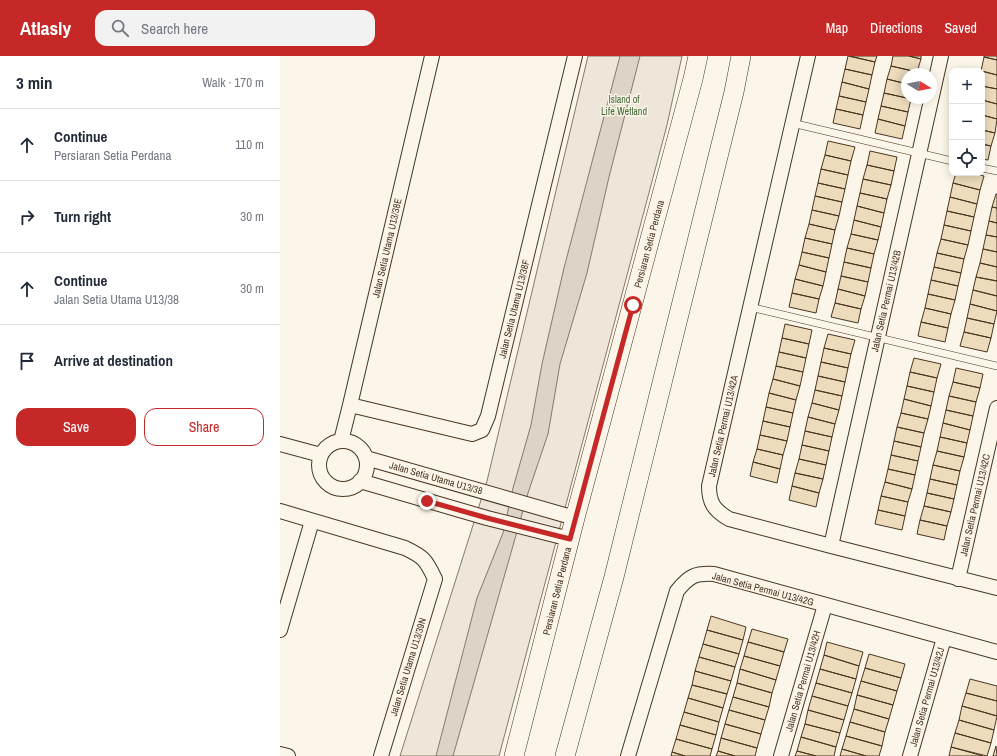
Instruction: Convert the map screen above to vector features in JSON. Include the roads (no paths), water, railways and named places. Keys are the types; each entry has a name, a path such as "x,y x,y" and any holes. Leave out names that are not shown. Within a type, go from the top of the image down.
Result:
{"main road":[{"name":"Persiaran Setia Perdana","path":"514,756 575,518 693,80 698,56"},
{"path":"565,756 614,577 734,92 741,56"}],"street":[{"name":"Jalan Setia Utama U13/38E","path":"341,440 432,56"},
{"name":"Jalan Setia Utama U13/38F","path":"350,405 472,434 482,430 488,416 575,56"},
{"name":"Jalan Setia Permai U13/42A","path":"808,56 709,486 709,496 713,505 720,514 729,519 997,588"},
{"name":"Jalan Setia Permai U13/42B","path":"831,546 941,56"},
{"name":"Jalan Setia Permai U13/42C","path":"958,579 997,408"},
{"path":"341,440 349,441 357,445 366,458 367,466 365,474 360,481 353,486 337,488 323,479 319,463 321,455 326,448 333,443 341,440"},
{"path":"280,444 321,455"},
{"name":"Jalan Setia Utama U13/38","path":"366,458 575,518"},
{"path":"360,481 529,529 570,539"},
{"path":"280,511 312,521 280,630"},
{"name":"Jalan Setia Utama U13/39N","path":"312,521 405,548 420,555 429,567 435,579 381,756"},
{"name":"Jalan Setia Permai U13/42G","path":"628,756 677,591 687,579 699,573 714,574 997,652"},
{"name":"Jalan Setia Permai U13/42H","path":"781,756 825,605"},
{"name":"Jalan Setia Permai U13/42J","path":"910,756 944,638"},
{"path":"280,754 288,756"}],"lane":[{"path":"792,123 949,160"},
{"path":"985,169 997,171"},
{"path":"750,307 997,366"}],"park label":[{"name":"Island of Life Wetland","path":"624,104"}]}
